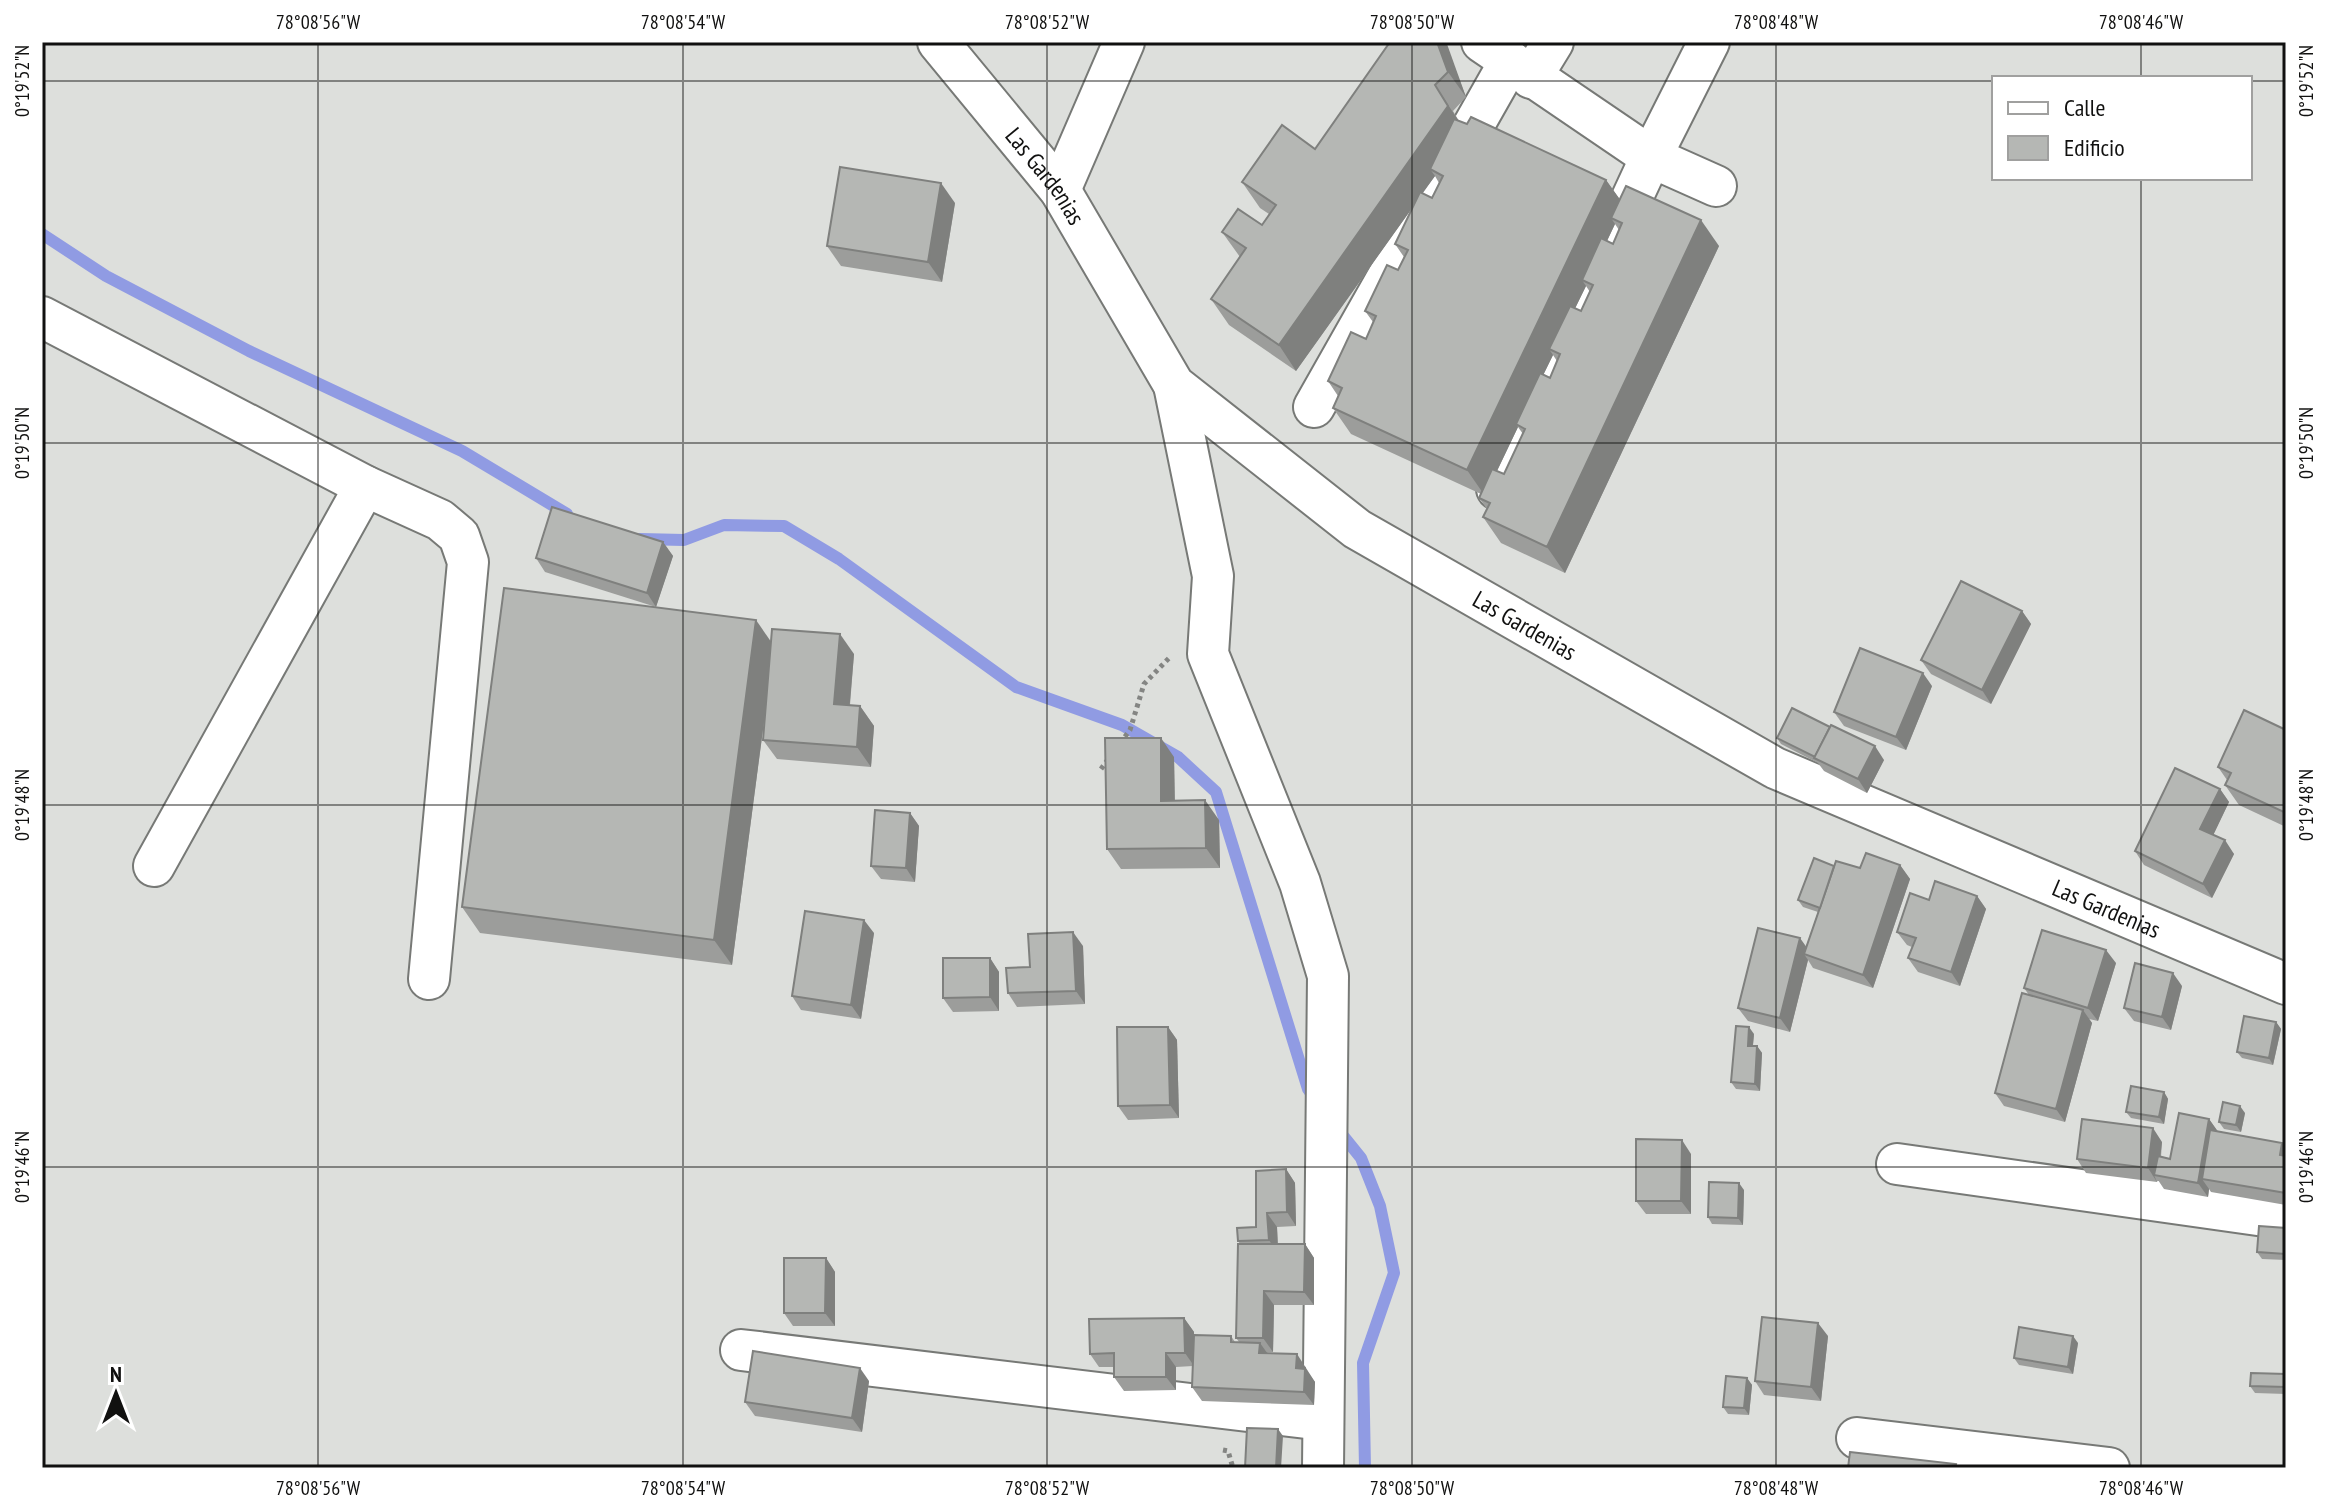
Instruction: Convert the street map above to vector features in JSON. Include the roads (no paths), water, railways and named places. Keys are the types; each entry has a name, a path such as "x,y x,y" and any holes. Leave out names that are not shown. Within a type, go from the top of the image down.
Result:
{"street":[{"name":"Las Gardenias","path":"938,42 1060,190 1174,385 1357,529 1775,768 2286,984"},
{"path":"1060,190 1124,42"},
{"path":"1314,407 1508,60 1553,42"},
{"path":"1494,496 1651,157 1709,42"},
{"path":"1508,60 1651,157 1716,186"},
{"path":"42,317 365,486 440,520 459,536 468,562 429,979"},
{"path":"1174,385 1213,576 1208,654 1300,883 1328,976 1323,1468"},
{"path":"154,866 365,486"},
{"path":"1897,1164 2286,1219"},
{"path":"741,1350 1323,1420"},
{"path":"1857,1438 2109,1468"}],"waterway":[{"path":"42,234 106,276 249,351 462,451 567,514"},
{"path":"640,539 684,540 724,525 784,526 839,559 1016,687 1122,725 1178,757 1216,792 1308,1089 1313,1096"},
{"path":"1336,1127 1361,1158 1380,1206 1394,1273 1363,1363 1365,1468"}]}
